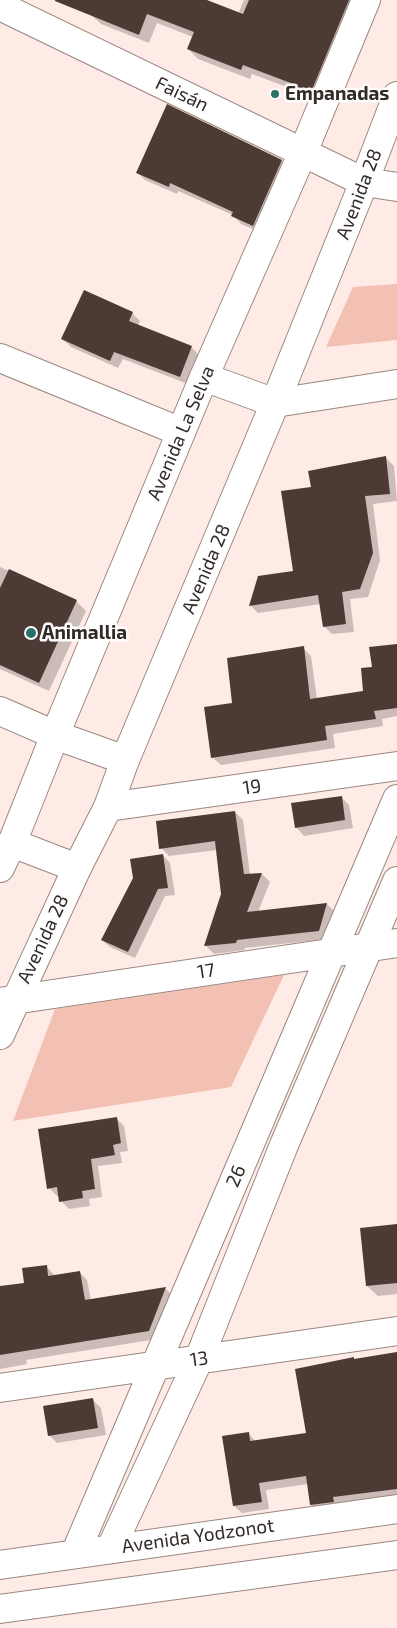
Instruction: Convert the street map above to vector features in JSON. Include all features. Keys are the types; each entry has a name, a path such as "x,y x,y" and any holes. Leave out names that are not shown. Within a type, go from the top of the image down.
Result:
{"street":[{"name":"Avenida La Selva","path":"0,868 204,377 303,152 366,0"},
{"name":"Faisán","path":"0,6 364,182 397,187"},
{"name":"Avenida 28","path":"0,1035 8,1001 108,807 125,760 275,403 397,96"},
{"path":"0,358 181,432"},
{"path":"204,377 275,403 397,384"},
{"path":"0,711 55,735 125,760"},
{"name":"19","path":"108,807 397,766"},
{"name":"26","path":"75,1554 397,799"},
{"path":"12,843 77,868"},
{"path":"112,1548 199,1360 284,1145 397,881"},
{"name":"17","path":"8,1001 397,943"},
{"name":"13","path":"0,1388 397,1331"},
{"name":"Avenida Yodzonot","path":"0,1564 397,1509"},
{"path":"0,1609 397,1556"}],"shaded area":[{"path":"397,284 397,340 326,347 353,287"},
{"path":"284,975 231,1087 13,1121 55,1009"}],"building":[{"path":"55,0 207,0 243,14 249,0 349,0 309,97 294,91 296,85 243,65 241,70 187,49 194,32 147,14 139,35"},
{"path":"167,104 282,160 253,226 231,216 233,212 170,183 169,187 136,173"},
{"path":"84,290 133,312 129,321 192,346 180,377 114,352 110,361 61,339"},
{"path":"386,456 390,494 365,496 373,553 360,589 342,592 346,624 323,627 318,595 249,606 258,576 293,571 281,491 311,487 308,471"},
{"name":"Animallia","path":"9,569 77,600 39,683 0,665 0,588"},
{"path":"397,644 397,708 374,711 376,719 325,726 327,740 211,758 204,707 232,703 227,658 304,646 310,699 363,691 361,668 372,667 369,647"},
{"path":"342,796 345,820 295,828 291,803"},
{"path":"235,811 244,874 262,873 247,912 327,903 319,931 237,940 236,943 204,946 221,894 215,841 159,849 156,821"},
{"path":"163,854 168,888 158,889 128,952 101,940 133,878 130,859"},
{"path":"117,1117 121,1143 113,1145 115,1155 91,1159 95,1189 82,1191 83,1198 59,1202 57,1187 47,1189 38,1129"},
{"path":"397,1224 397,1283 366,1286 360,1228"},
{"path":"47,1265 48,1276 80,1271 85,1300 166,1287 149,1331 0,1355 0,1286 24,1283 22,1268"},
{"path":"397,1352 397,1489 333,1497 334,1502 310,1505 306,1476 259,1483 262,1502 233,1506 222,1436 249,1432 250,1441 306,1433 295,1369 354,1357 354,1359"},
{"path":"93,1398 98,1428 48,1436 43,1406"}],"place":[{"name":"Empanadas","path":"275,94"},
{"name":"Animallia","path":"31,633"}]}
